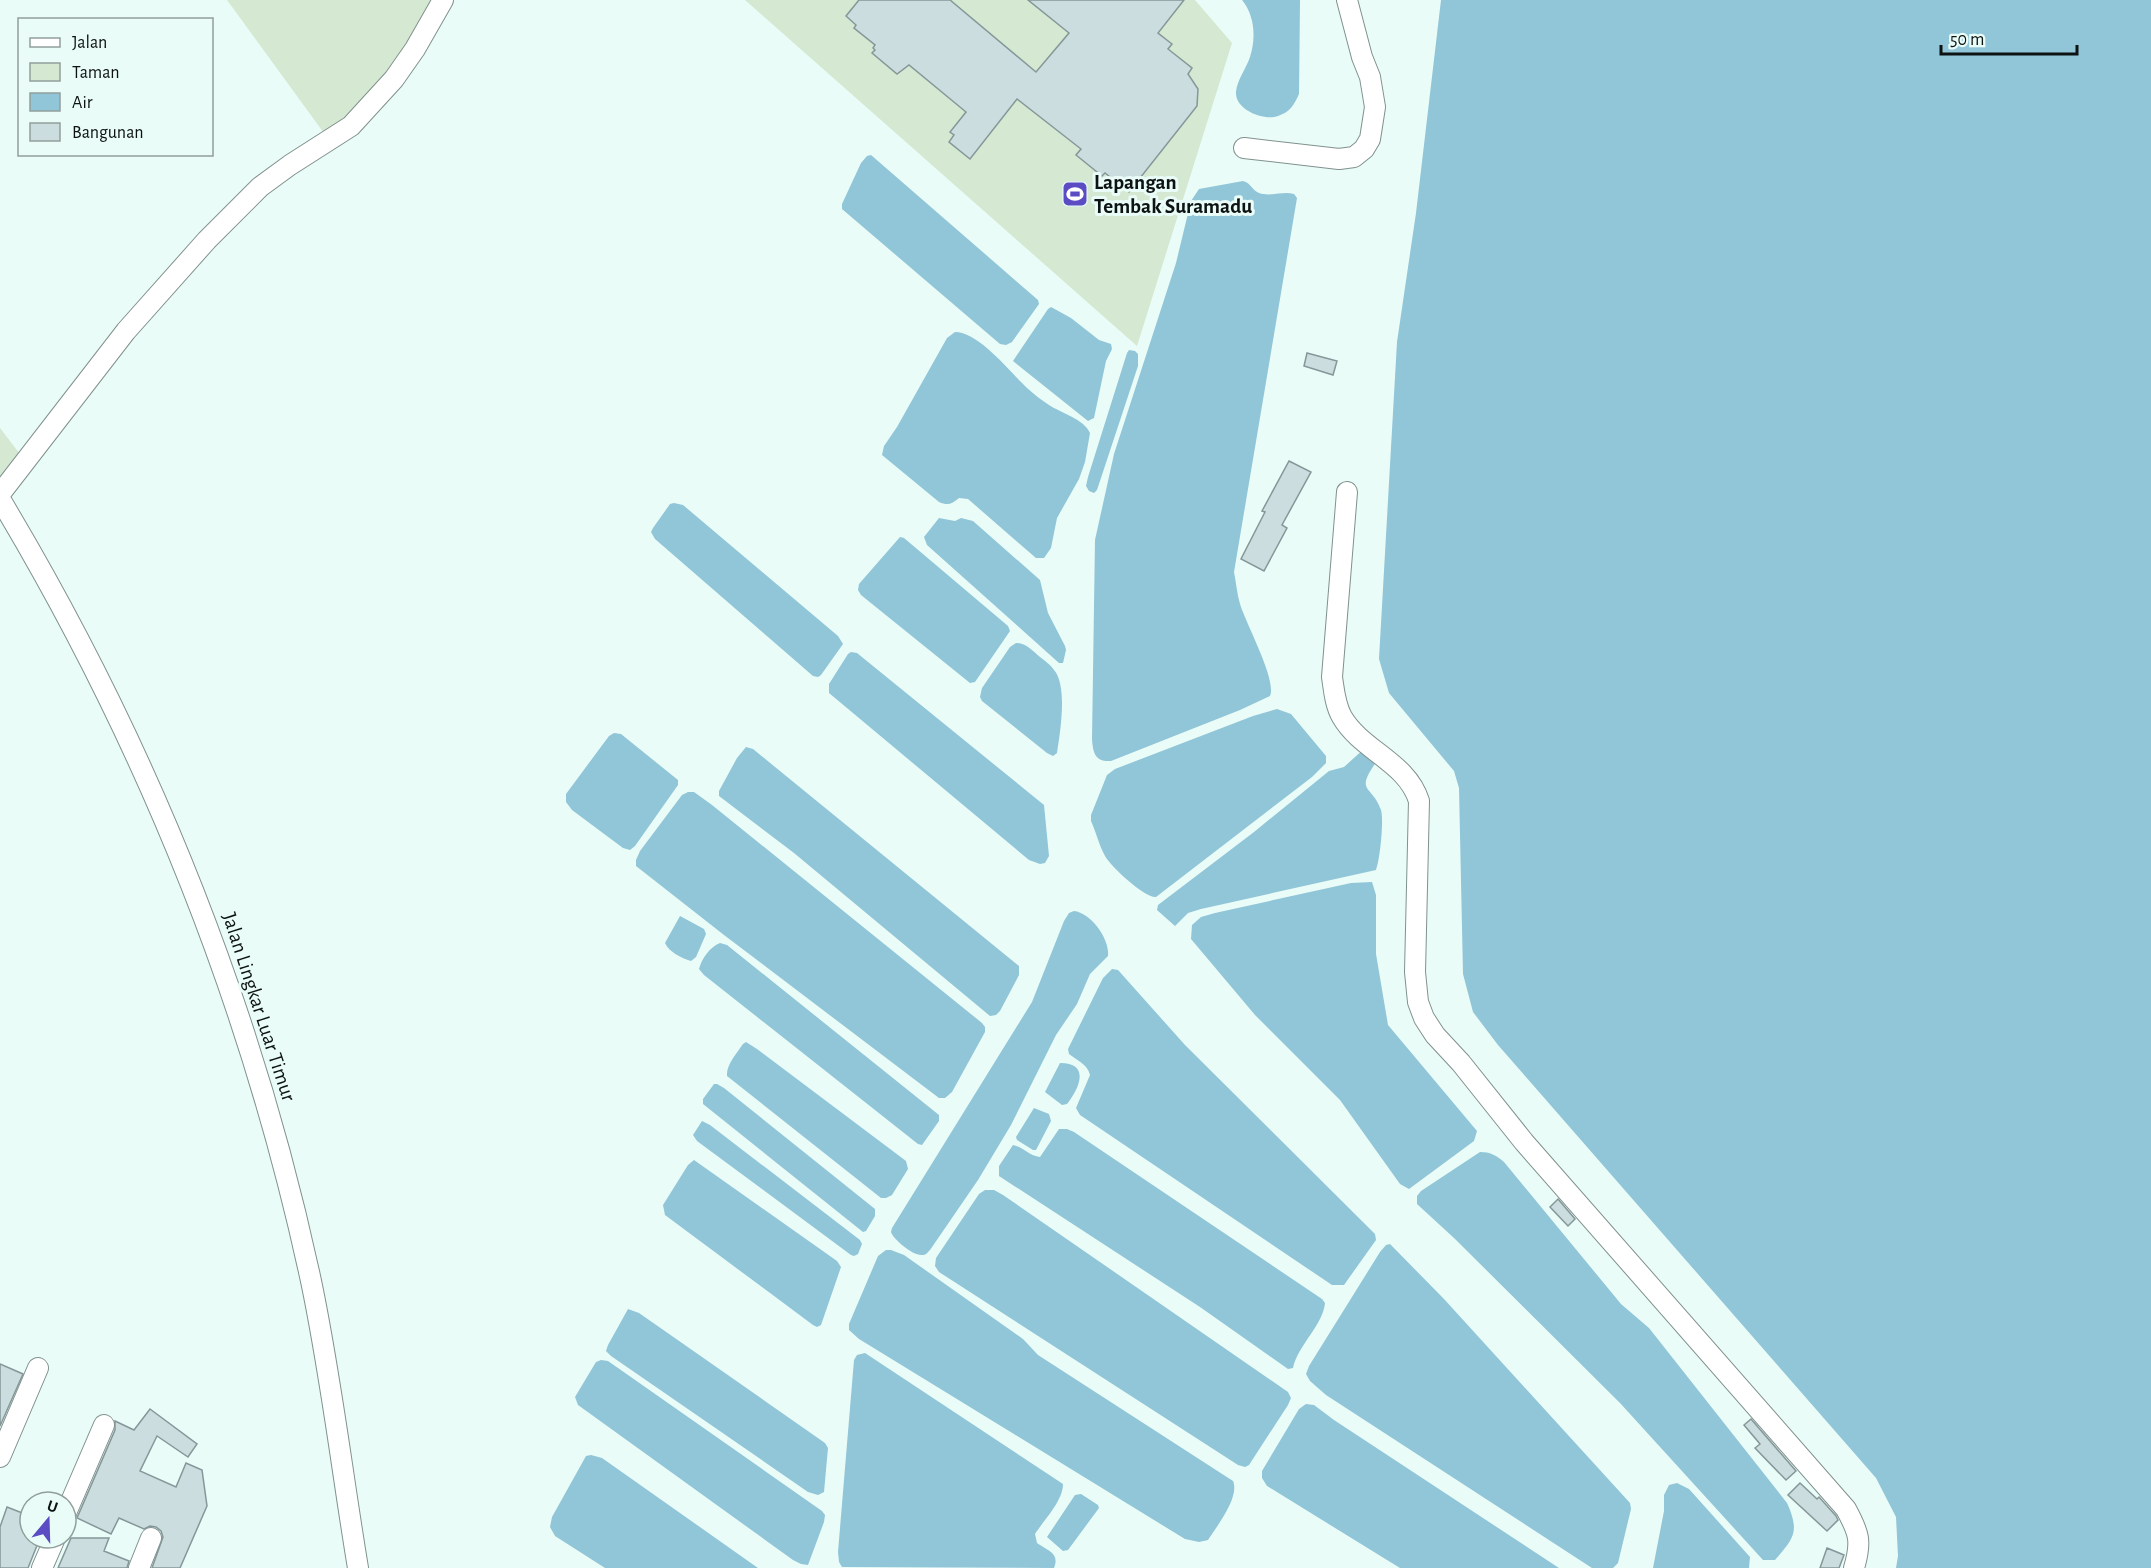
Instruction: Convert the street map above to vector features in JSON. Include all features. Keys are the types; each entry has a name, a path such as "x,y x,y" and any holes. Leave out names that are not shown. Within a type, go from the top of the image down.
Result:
{"street":[{"path":"0,494 63,416 126,331 207,240 260,187 351,126 386,87 415,49 443,0"},
{"path":"1244,148 1339,159 1354,157 1364,149 1370,139 1373,126 1374,93 1347,0"},
{"path":"1347,492 1332,677 1338,707 1350,728 1407,776 1419,801 1415,972 1418,1002 1424,1018 1435,1035 1461,1063 1531,1150 1846,1509 1857,1530 1859,1540 1854,1568"},
{"name":"Jalan Lingkar Luar Timur","path":"0,499 36,560 108,694 152,788 209,928 245,1031 281,1155 311,1282 332,1398 358,1568"},
{"path":"0,1457 38,1368"},
{"path":"76,1490 104,1425"},
{"path":"138,1568 151,1538"},
{"path":"42,1568 50,1550"}],"green space":[{"path":"227,0 443,0 415,49 329,140"},
{"name":"Lapangan Tembak Suramadu","path":"745,0 1195,0 1232,43 1137,346"},
{"path":"0,428 26,462 0,494"}],"water":[{"path":"1242,0 1300,0 1299,94 1291,108 1278,116 1265,117 1251,113 1240,104 1237,98 1237,88 1250,57 1254,35 1250,13"},
{"path":"1441,0 2151,0 2151,1568 1896,1568 1898,1556 1896,1517 1876,1478 1498,1045 1473,1012 1463,974 1459,788 1454,771 1389,693 1379,659 1397,342 1416,213"},
{"path":"871,155 1038,300 1039,304 1012,342 1006,345 1000,344 842,209 842,204 861,163"},
{"path":"1243,181 1259,193 1290,193 1297,198 1234,572 1240,604 1269,678 1270,696 1111,761 1101,760 1094,752 1092,739 1095,540 1114,454 1176,263 1191,201 1199,189"},
{"path":"1051,307 1071,318 1099,340 1111,344 1112,349 1106,361 1094,418 1088,421 1013,361"},
{"path":"955,332 974,338 1035,395 1078,420 1090,433 1085,462 1079,479 1057,518 1051,548 1044,558 1036,558 968,499 959,498 947,504 939,502 882,455 884,446 947,338"},
{"path":"1129,350 1138,354 1138,366 1097,490 1094,493 1086,486 1088,477"},
{"path":"670,504 683,505 838,636 843,644 821,675 813,676 655,539 651,532 653,528"},
{"path":"939,518 955,521 961,518 973,521 1040,580 1048,613 1065,646 1063,663 1059,663 927,545 924,537"},
{"path":"900,537 1008,626 1010,631 975,682 970,683 861,595 858,590 859,584"},
{"path":"1016,643 1023,644 1032,650 1051,666 1058,677 1062,698 1061,722 1057,753 1053,756 982,701 980,697 982,688 1010,647"},
{"path":"851,652 857,653 1044,805 1049,856 1045,863 1040,864 1029,860 829,693 829,684"},
{"path":"1277,709 1291,714 1326,756 1326,763 1312,777 1156,897 1144,893 1108,861 1091,821 1091,815 1107,775 1115,769"},
{"path":"614,733 621,734 678,780 678,785 630,850 623,848 572,810 566,802 566,794 609,736"},
{"path":"746,747 753,749 1019,966 1019,975 996,1015 990,1016 794,853 719,796 719,791 737,758"},
{"path":"1365,748 1377,761 1370,771 1366,784 1382,815 1376,870 1201,909 1188,913 1175,926 1157,910 1158,905 1329,771 1344,767"},
{"path":"694,792 712,805 982,1023 985,1032 952,1092 945,1098 939,1098 636,866 640,851 682,795"},
{"path":"1372,882 1376,895 1376,954 1388,1025 1477,1131 1474,1141 1409,1189 1400,1184 1340,1100 1255,1015 1191,939 1192,925 1201,917 1351,883"},
{"path":"1074,911 1087,916 1098,928 1106,942 1108,956 1090,974 1077,1004 1056,1035 1011,1125 978,1180 930,1250 926,1254 918,1255 895,1239 891,1232 892,1228 1032,1002 1064,921 1069,913"},
{"path":"680,916 704,929 706,934 696,957 691,961 676,954 665,943"},
{"path":"720,943 727,945 939,1115 939,1121 922,1145 704,975 699,969 702,961 710,950"},
{"path":"1112,969 1118,970 1185,1045 1375,1234 1376,1240 1344,1285 1332,1285 1080,1115 1076,1108 1090,1075 1085,1066 1069,1054 1068,1049 1103,978"},
{"path":"746,1042 906,1161 908,1169 892,1195 881,1198 727,1076 730,1063"},
{"path":"1060,1063 1076,1067 1080,1078 1067,1104 1062,1105 1045,1092"},
{"path":"714,1084 724,1088 875,1209 875,1216 866,1231 863,1232 703,1104 703,1099"},
{"path":"1034,1108 1049,1114 1051,1121 1036,1150 1017,1140 1016,1137"},
{"path":"702,1121 860,1240 862,1244 858,1254 851,1255 697,1141 693,1135"},
{"path":"1059,1129 1074,1132 1322,1299 1325,1303 1320,1319 1300,1351 1293,1368 1288,1369 1200,1307 999,1176 999,1166 1013,1145 1040,1157"},
{"path":"1480,1152 1493,1154 1504,1162 1621,1304 1649,1328 1787,1503 1793,1521 1793,1534 1787,1546 1775,1560 1763,1560 1620,1403 1417,1204 1417,1196 1421,1191"},
{"path":"694,1160 837,1261 841,1267 821,1325 817,1327 813,1325 665,1215 663,1205 688,1165"},
{"path":"985,1190 994,1190 1003,1195 1288,1392 1291,1398 1288,1405 1249,1465 1245,1467 1238,1465 939,1272 935,1266 936,1258 979,1194"},
{"path":"1390,1244 1444,1299 1630,1503 1631,1509 1618,1563 1613,1568 1592,1568 1326,1395 1310,1381 1306,1374 1309,1366 1380,1252"},
{"path":"886,1250 904,1255 1023,1339 1038,1355 1233,1481 1231,1503 1208,1540 1199,1542 1185,1539 859,1339 849,1330 849,1324 878,1256"},
{"path":"628,1309 639,1313 825,1443 828,1448 824,1492 818,1495 808,1492 611,1356 606,1351 608,1345"},
{"path":"865,1353 1063,1484 1057,1504 1035,1534 1037,1543 1054,1556 1054,1568 842,1567 838,1552 854,1360 857,1355"},
{"path":"608,1361 822,1511 825,1515 824,1522 808,1565 793,1560 578,1405 575,1397 596,1362"},
{"path":"1306,1404 1314,1405 1559,1568 1400,1568 1267,1486 1262,1478 1262,1471 1299,1409"},
{"path":"586,1456 602,1458 758,1568 605,1568 555,1536 550,1527 552,1517"},
{"path":"1677,1483 1689,1489 1750,1557 1749,1568 1653,1568 1664,1511 1664,1495 1669,1485"},
{"path":"1081,1494 1099,1508 1068,1550 1063,1551 1047,1537 1075,1495"}],"building":[{"path":"859,0 950,0 1036,72 1069,33 1028,0 1184,0 1158,33 1172,44 1168,49 1192,68 1188,74 1198,89 1197,106 1129,192 1105,173 1102,176 1076,155 1081,149 1017,99 970,159 949,142 954,135 950,132 966,112 909,65 897,74 872,53 875,45 854,28 856,25 846,16"},
{"path":"1307,353 1337,361 1333,375 1304,366"},
{"path":"1289,461 1311,472 1282,525 1287,528 1264,571 1241,559 1265,512 1262,511"},
{"path":"1558,1199 1575,1219 1568,1226 1550,1207"},
{"path":"0,1364 23,1374 0,1426"},
{"path":"150,1409 197,1444 188,1457 157,1436 140,1471 176,1487 186,1463 202,1470 207,1506 180,1568 152,1568 163,1537 161,1531 156,1527 150,1526 144,1529 119,1518 111,1534 78,1518 115,1430 115,1421 134,1430"},
{"path":"1751,1419 1796,1471 1786,1480 1755,1448 1760,1444 1744,1425"},
{"path":"1800,1483 1817,1499 1819,1497 1836,1516 1838,1520 1827,1531 1788,1495"},
{"path":"7,1507 18,1511 18,1550 35,1550 28,1568 0,1568 0,1527"},
{"path":"78,1538 109,1538 104,1551 129,1561 127,1568 58,1568 66,1550 78,1550"},
{"path":"1827,1548 1844,1555 1839,1568 1820,1568"}],"place":[{"name":"Lapangan Tembak Suramadu","path":"1075,194"}]}
